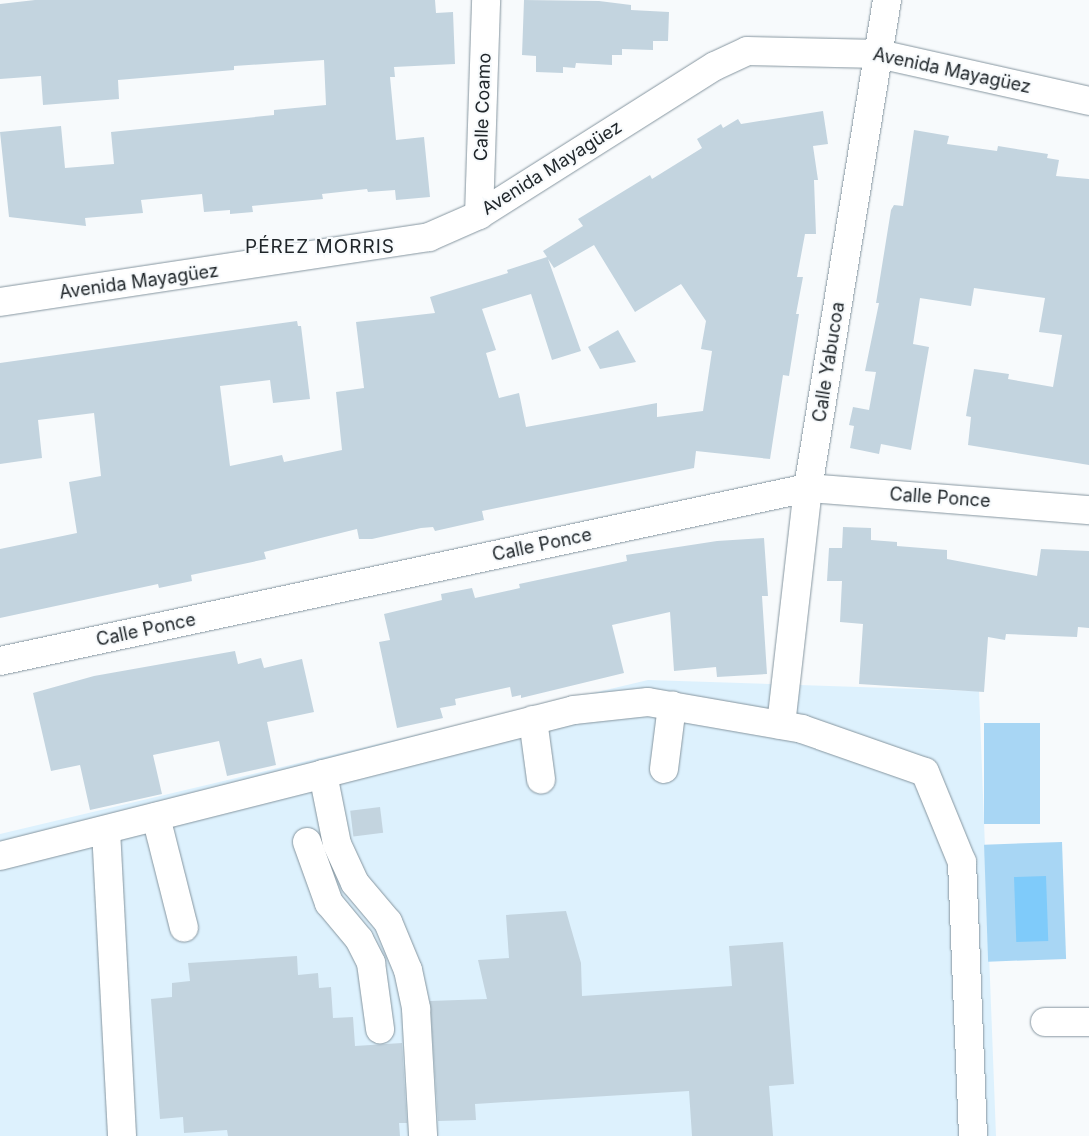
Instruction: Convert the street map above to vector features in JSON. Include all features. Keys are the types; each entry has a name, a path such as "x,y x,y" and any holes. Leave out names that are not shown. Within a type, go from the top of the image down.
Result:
{"street":[{"name":"Calle Coamo","path":"479,215 486,0"},
{"name":"Calle Yabucoa","path":"781,725 808,488 887,0"},
{"name":"Avenida Mayagüez","path":"0,302 390,246 429,237 479,215 715,66 747,51 879,54 1089,101"},
{"name":"Calle Ponce","path":"0,661 808,488 1089,510"},
{"path":"0,856 574,710 648,702 802,729 925,772 962,862 973,1136"},
{"path":"664,769 672,706"},
{"path":"533,720 541,780"},
{"path":"323,774 337,844 355,883 388,922 408,970 416,1009 424,1136"},
{"path":"156,817 184,928"},
{"path":"106,830 122,1136"},
{"path":"307,842 329,903 358,940 371,963 380,1029"},
{"path":"1045,1022 1089,1022"}],"shaded area":[{"path":"648,680 979,691 996,1136 0,1136 0,834"},
{"path":"984,723 1040,723 1040,824 984,824"},
{"path":"1062,842 1066,959 988,962 984,845"},
{"path":"1046,876 1048,941 1016,942 1014,877"}],"building":[{"path":"35,0 435,0 436,13 453,12 455,64 394,67 395,77 390,77 396,140 424,137 430,197 396,200 395,190 368,192 367,189 322,194 323,199 252,206 253,212 230,214 230,210 204,212 202,194 141,200 143,213 85,218 86,226 9,217 0,132 61,126 65,168 114,164 111,132 274,115 274,110 326,105 324,60 234,66 234,70 118,80 119,99 43,105 41,76 0,79 0,4"},
{"path":"524,0 599,1 631,5 631,10 669,12 668,41 653,41 653,50 622,49 622,55 612,55 612,65 576,63 575,68 563,67 563,73 536,72 536,56 522,55"},
{"path":"823,111 828,144 813,146 818,180 814,180 816,234 805,234 797,277 803,277 796,314 799,314 789,376 783,375 770,459 696,451 694,468 482,511 484,520 435,531 433,527 421,528 372,539 359,539 357,529 264,552 266,559 191,575 192,581 159,588 158,584 0,618 0,549 77,533 69,482 101,476 94,413 38,420 42,458 0,464 0,363 297,321 298,326 301,326 310,399 273,403 270,380 220,386 230,466 282,455 284,462 342,450 336,392 364,388 356,322 435,313 430,297 508,273 507,270 547,257 543,251 583,226 578,219 650,175 652,179 702,148 697,139 721,124 723,128 738,119 741,124","holes":["594,245 635,312 681,284 706,321 701,349 712,351 703,411 657,417 657,403 526,427 519,393 499,398 486,353 496,350 482,309 531,294 552,360 581,351 548,259 554,268"]},
{"path":"914,130 949,136 947,144 997,151 998,146 1048,154 1047,158 1059,160 1056,176 1089,179 1089,465 968,445 971,417 966,416 974,369 1009,374 1008,379 1053,387 1062,335 1039,332 1045,298 974,288 971,306 920,298 913,344 929,347 911,450 881,444 879,454 850,448 854,426 849,425 853,407 869,410 876,372 865,371 879,303 876,303 891,210 894,205 903,206"},
{"path":"618,330 636,362 600,369 588,347"},
{"path":"843,527 871,528 871,540 897,542 897,546 947,550 947,559 1037,576 1041,549 1089,551 1089,628 1078,627 1077,637 1006,634 1005,640 988,637 984,692 859,684 863,624 840,622 842,581 827,581 829,548 842,548"},
{"path":"764,538 768,596 762,596 767,674 717,677 716,667 674,671 670,612 612,625 624,673 521,698 521,695 512,697 510,687 455,699 456,705 440,708 443,718 397,728 379,642 390,640 384,614 442,600 441,594 472,588 475,598 520,588 519,584 627,561 626,555 717,541"},
{"path":"235,651 238,664 261,658 264,668 302,659 314,712 267,722 276,765 227,776 219,741 153,755 162,794 90,810 80,765 51,771 33,693 94,676"},
{"path":"380,807 383,833 353,836 350,811"},
{"path":"566,911 581,963 582,996 732,986 729,946 783,942 794,1084 769,1086 773,1136 692,1136 689,1091 475,1104 476,1120 438,1121 430,1001 487,999 478,960 509,958 506,915"},
{"path":"297,956 298,975 318,973 319,988 331,987 333,1018 353,1017 355,1046 402,1043 407,1123 399,1123 400,1136 228,1136 227,1130 184,1133 183,1117 160,1119 151,999 172,997 172,983 190,981 188,963"}],"district":[{"name":"PÉREZ MORRIS","path":"320,247"}]}
